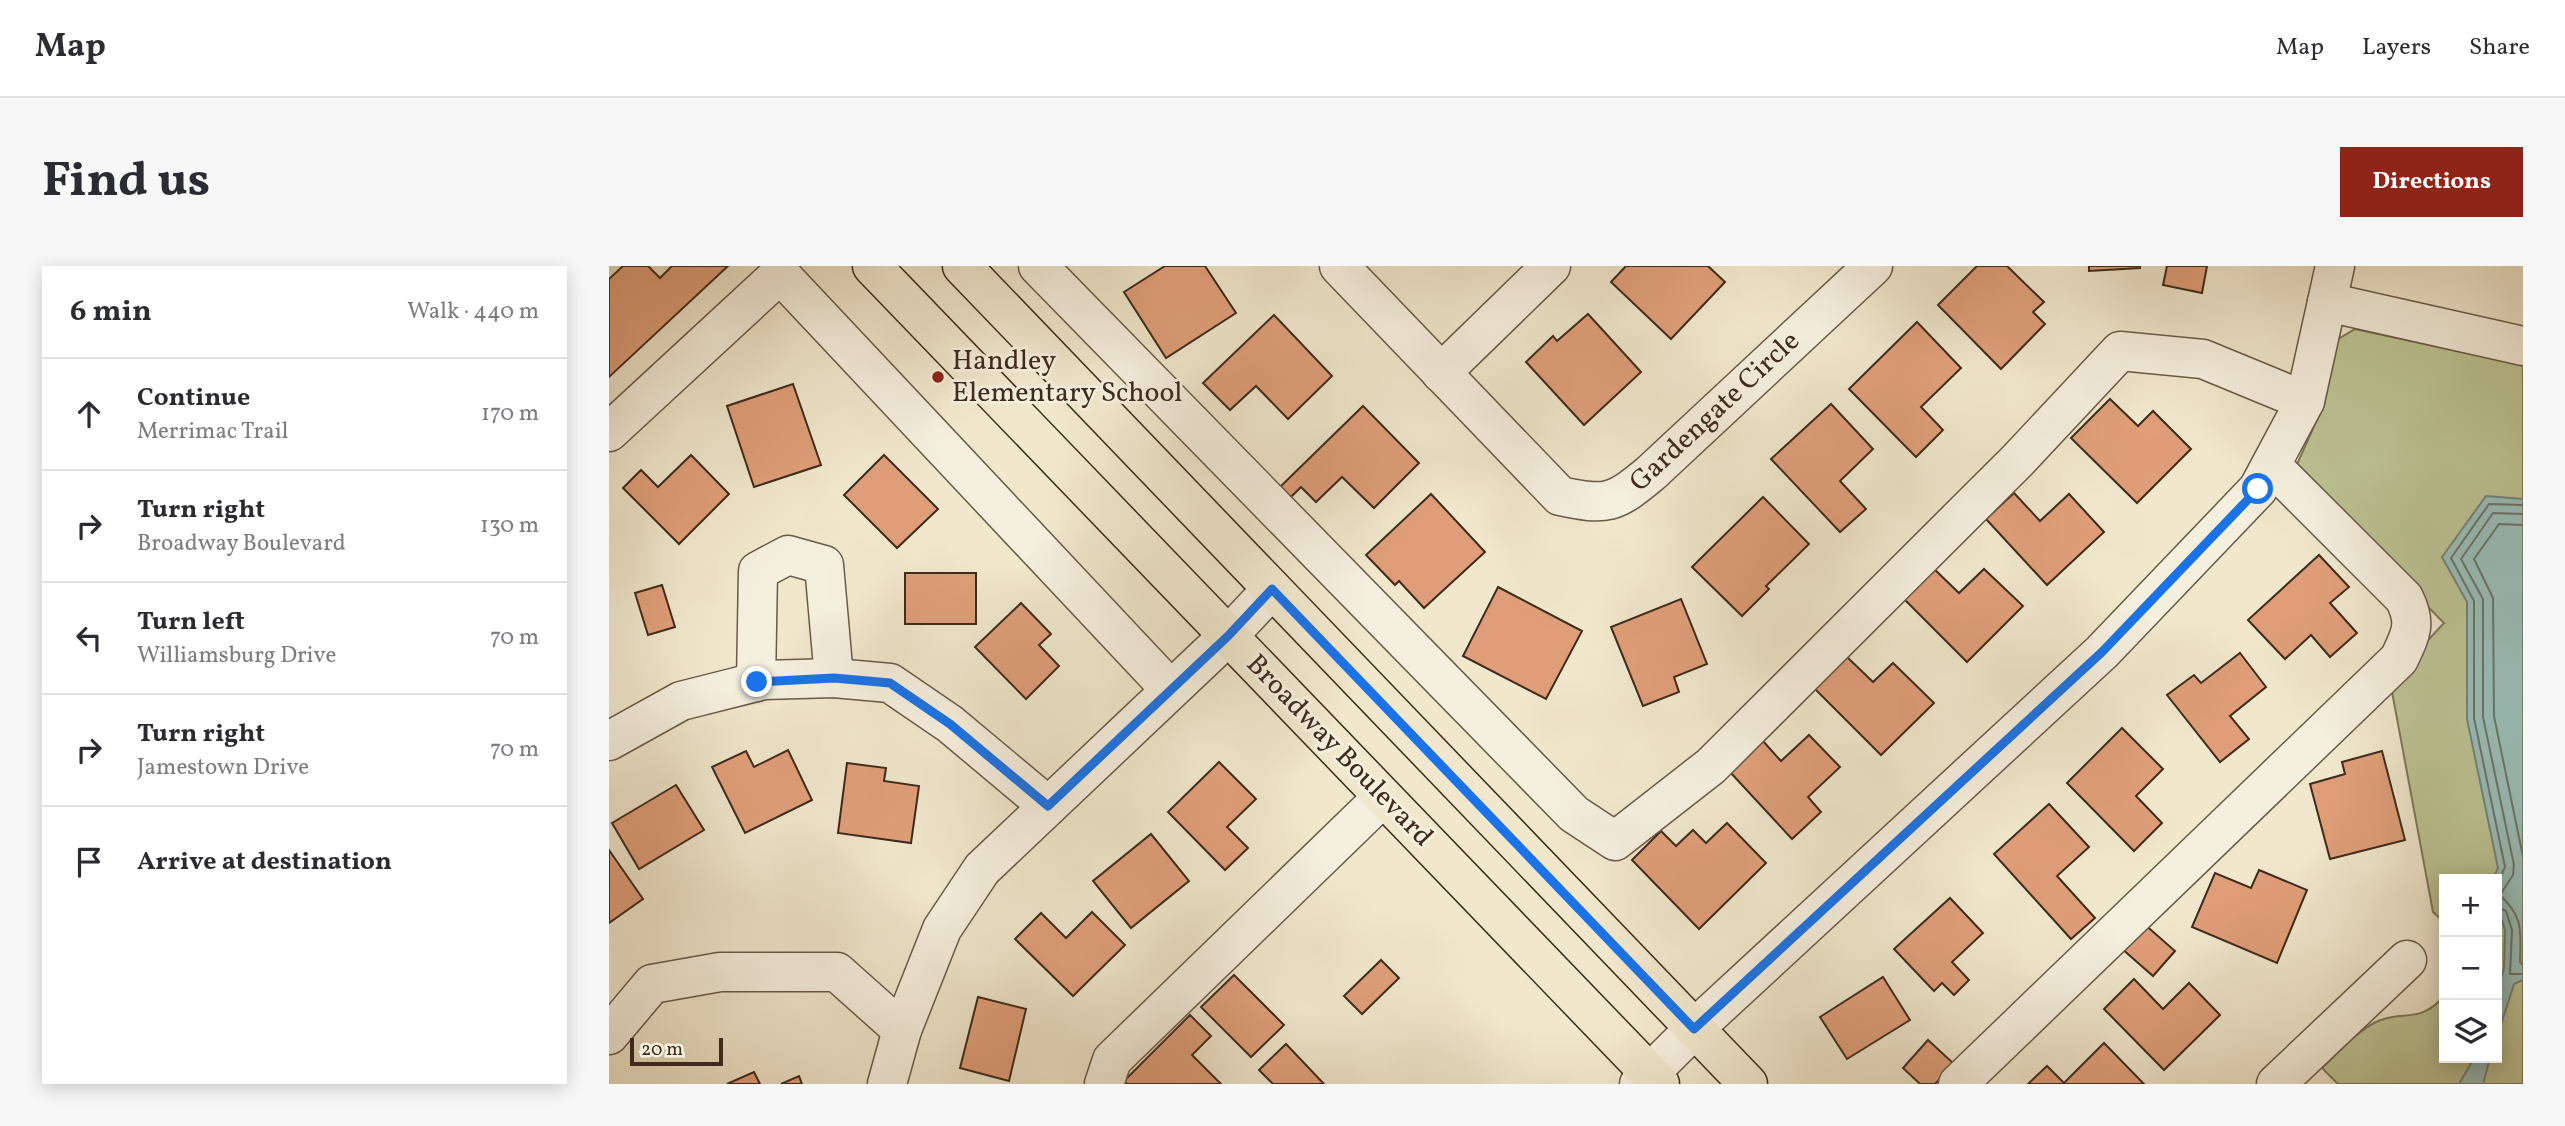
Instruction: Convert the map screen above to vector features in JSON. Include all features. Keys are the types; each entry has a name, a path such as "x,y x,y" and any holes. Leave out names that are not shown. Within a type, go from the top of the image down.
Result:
{"main road":[{"name":"Broadway Boulevard","path":"872,266 1650,1080"},
{"path":"963,266 1748,1084"}],"street":[{"path":"1038,266 1574,814 1615,841 1711,766 2018,460 2120,351 2203,359 2305,401"},
{"name":"Gardengate Circle","path":"1339,266 1560,496 1592,503 1621,498 1873,266"},
{"path":"1441,373 1551,266"},
{"path":"609,432 780,274 1170,689"},
{"path":"1650,1080 1694,1029 2102,652 2258,489 2305,401 2331,284 2523,346"},
{"path":"1958,1084 2399,659 2410,636 2413,615 2404,598 2272,466"},
{"path":"757,682 758,571 788,555 824,565 834,678"},
{"path":"887,1084 902,1031 942,929 982,869 1228,636 1272,589"},
{"path":"609,741 681,701 757,682 834,678 890,683 950,724 1048,806"},
{"path":"1104,1084 1112,1060 1382,798"},
{"path":"2276,1084 2407,960"},
{"path":"609,1035 652,985 720,972 837,972 902,1031"}],"green space":[{"path":"2355,329 2523,365 2523,1084 2338,1084 2322,1068 2369,1026 2385,1018 2419,1014 2439,1001 2439,1063 2502,1063 2502,874 2439,874 2439,917 2433,912 2390,681 2444,623 2294,471 2320,413 2335,341"}],"water":[{"path":"2486,496 2523,499 2523,980 2514,984 2502,1021 2505,930 2502,921 2502,874 2495,874 2498,868 2467,719 2467,602 2442,557"},
{"path":"2471,1063 2489,1063 2483,1084 2459,1084"}],"building":[{"path":"623,266 648,266 660,278 672,266 728,266 609,377 609,279"},
{"path":"1165,266 1205,266 1236,313 1166,358 1124,292"},
{"path":"1626,266 1708,266 1725,282 1671,339 1611,282"},
{"path":"1977,266 2007,266 2044,302 2033,312 2045,324 2001,369 1938,305"},
{"path":"2089,266 2140,266 2140,268 2089,271"},
{"path":"2167,266 2207,266 2202,293 2163,285"},
{"path":"1588,314 1641,372 1584,425 1526,362 1553,336 1557,341"},
{"path":"1274,315 1332,376 1288,419 1256,386 1230,410 1203,383"},
{"path":"1917,322 1961,368 1921,407 1943,430 1916,457 1849,389"},
{"path":"793,384 821,465 754,487 727,406"},
{"path":"2110,399 2138,426 2153,411 2191,449 2137,503 2071,438"},
{"path":"1831,404 1873,449 1840,481 1866,509 1840,532 1771,459"},
{"path":"1363,406 1419,463 1374,508 1342,477 1316,502 1301,487 1291,497 1280,487"},
{"path":"691,455 729,494 679,544 623,488 641,470 658,487"},
{"path":"884,455 938,509 897,548 844,495"},
{"path":"2014,493 2040,521 2069,494 2104,532 2047,585 1986,519"},
{"path":"1431,494 1485,552 1424,608 1399,581 1395,585 1366,555"},
{"path":"1763,497 1809,544 1766,586 1769,589 1742,616 1692,567"},
{"path":"2319,555 2349,587 2330,603 2357,633 2330,657 2311,635 2285,659 2248,620"},
{"path":"1931,566 1959,593 1984,569 2023,606 1967,662 1901,596"},
{"path":"905,573 976,573 976,624 905,624"},
{"path":"662,585 675,627 648,635 635,593"},
{"path":"1498,587 1582,631 1546,699 1463,656"},
{"path":"1681,599 1707,664 1674,677 1679,692 1643,706 1611,627"},
{"path":"1021,603 1051,634 1039,645 1059,666 1026,699 975,647"},
{"path":"2240,653 2266,687 2230,716 2249,739 2220,762 2167,695 2194,675 2201,683"},
{"path":"1846,656 1873,682 1893,663 1934,703 1881,755 1814,688"},
{"path":"2122,728 2163,769 2136,796 2162,823 2134,851 2067,783"},
{"path":"1809,735 1840,767 1808,797 1821,812 1792,839 1730,772 1763,741 1781,761"},
{"path":"788,750 812,800 745,833 712,767 746,751 754,767"},
{"path":"2382,751 2405,840 2330,859 2310,784 2345,774 2342,762"},
{"path":"1219,762 1256,799 1227,827 1248,848 1225,870 1168,812"},
{"path":"847,763 886,768 884,781 919,786 911,843 838,833"},
{"path":"676,785 704,830 639,869 612,823"},
{"path":"2049,804 2089,847 2057,876 2095,918 2071,939 1994,854"},
{"path":"1727,823 1766,863 1699,929 1632,860 1661,831 1676,846 1693,830 1706,843"},
{"path":"1151,834 1189,881 1131,928 1093,881"},
{"path":"609,850 643,899 609,923"},
{"path":"2259,870 2307,890 2277,963 2192,927 2215,873 2251,888"},
{"path":"1950,898 1983,933 1952,962 1969,980 1954,995 1942,983 1934,991 1894,949"},
{"path":"1092,912 1125,945 1073,996 1015,939 1041,913 1066,938"},
{"path":"2143,923 2175,951 2153,976 2121,948"},
{"path":"1381,960 1399,978 1362,1014 1344,996"},
{"path":"1234,975 1284,1025 1251,1057 1201,1007"},
{"path":"1883,977 1910,1020 1847,1059 1820,1017"},
{"path":"2134,979 2163,1009 2189,983 2220,1015 2164,1070 2104,1009"},
{"path":"978,997 1026,1009 1009,1081 960,1068"},
{"path":"1190,1015 1211,1036 1192,1055 1221,1084 1127,1084 1124,1081"},
{"path":"1928,1040 1954,1064 1935,1084 1920,1084 1903,1068"},
{"path":"2104,1043 2144,1084 2028,1084 2047,1066 2064,1083"},
{"path":"1286,1044 1324,1084 1273,1084 1259,1070"},
{"path":"754,1072 760,1084 727,1084"},
{"path":"799,1076 802,1084 781,1084"}],"place":[{"name":"Handley Elementary School","path":"938,377"}],"route":[{"path":"757,682 834,678 890,683 950,724 1048,806 1228,636 1272,589 1694,1029 2102,652 2258,489"}]}
